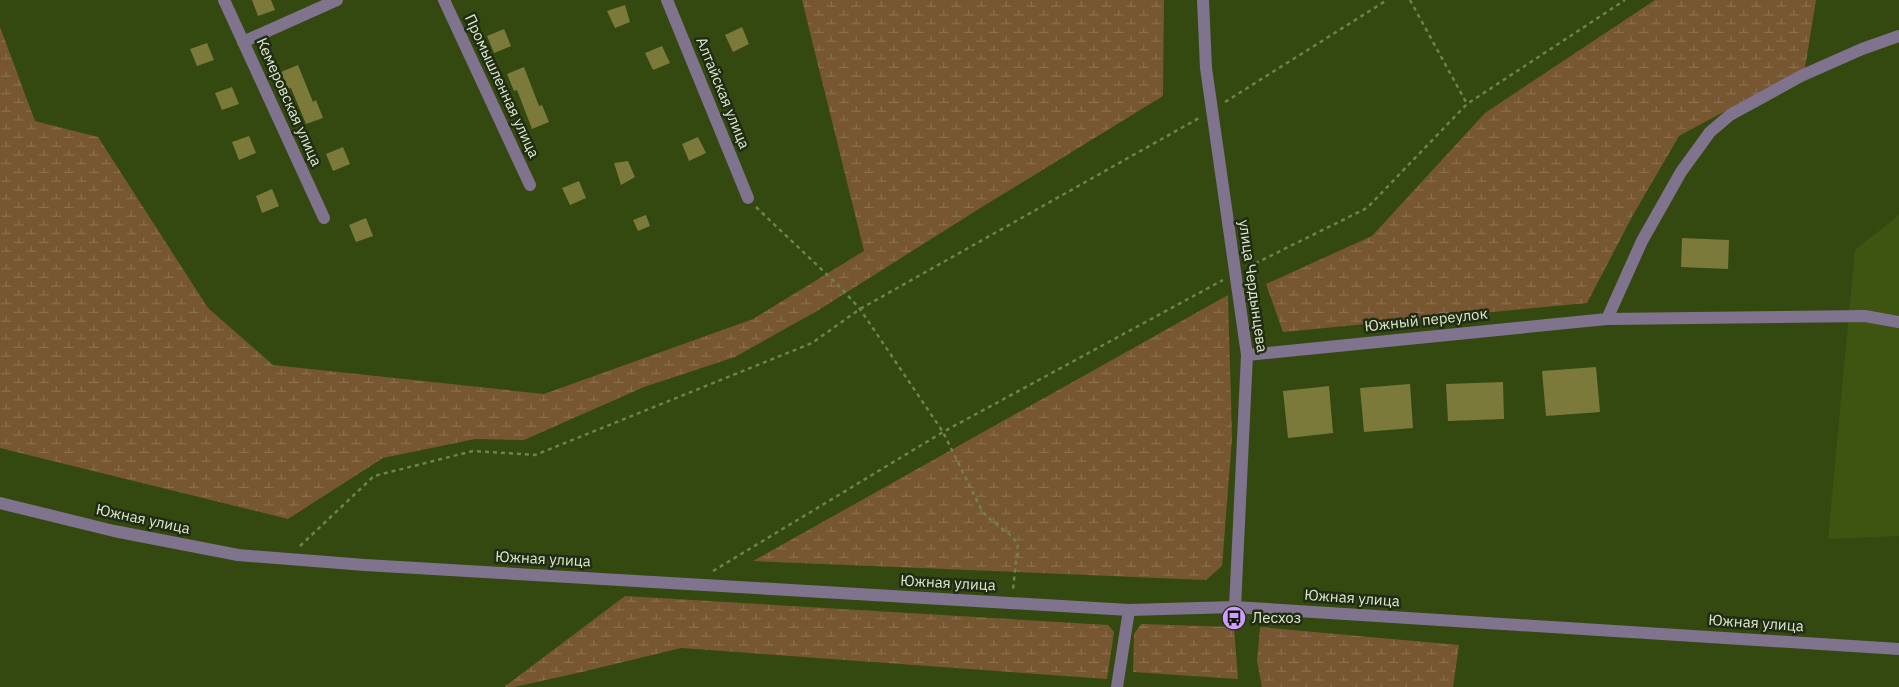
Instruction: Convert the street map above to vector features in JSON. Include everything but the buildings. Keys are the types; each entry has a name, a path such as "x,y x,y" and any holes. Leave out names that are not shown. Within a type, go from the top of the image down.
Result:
{"street":[{"name":"Кемеровская улица","path":"224,0 324,218"},
{"path":"244,42 337,0"},
{"name":"Промышленная улица","path":"444,0 530,185"},
{"name":"Алтайская улица","path":"668,0 748,198"},
{"name":"улица Чердынцева","path":"1203,0 1206,68 1248,355 1235,607"},
{"path":"1607,319 1642,241 1681,172 1710,132 1730,115 1801,76 1899,36"},
{"name":"Южный переулок","path":"1248,355 1607,319 1865,316 1899,322"},
{"name":"Южная улица","path":"0,503 114,531 200,548 238,555 286,559 1128,610 1235,607 1899,649"},
{"path":"1117,687 1128,610"}],"path":[{"path":"286,559 374,476 472,451 535,454 812,343 860,309 1212,110 1387,0"},
{"path":"1410,0 1467,104"},
{"path":"691,584 943,432 1236,274 1367,208 1467,104 1626,0"},
{"path":"748,198 841,288 860,309 943,432 982,511 991,521 1012,535 1018,544 1011,603"}],"shaded area":[{"path":"1899,215 1899,536 1828,539 1855,250"}],"green space":[{"path":"802,0 1164,0 1163,96 817,311 735,357 644,387 524,440 475,439 383,458 288,519 0,448 0,27 35,121 98,137 208,308 273,365 544,394 753,319 864,251"},
{"path":"1655,0 1816,0 1805,68 1679,136 1633,215 1587,303 1283,332 1266,284 1372,236 1485,113"},
{"path":"1228,295 1232,438 1222,566 1206,580 753,561"},
{"path":"625,596 1108,625 1114,632 1107,679 681,648 514,687 504,687"},
{"path":"1141,624 1234,627 1238,679 1133,672 1134,634"},
{"path":"1260,627 1459,645 1453,687 1262,687 1257,661"}],"place":[{"name":"Лесхоз","path":"1234,618"}]}
